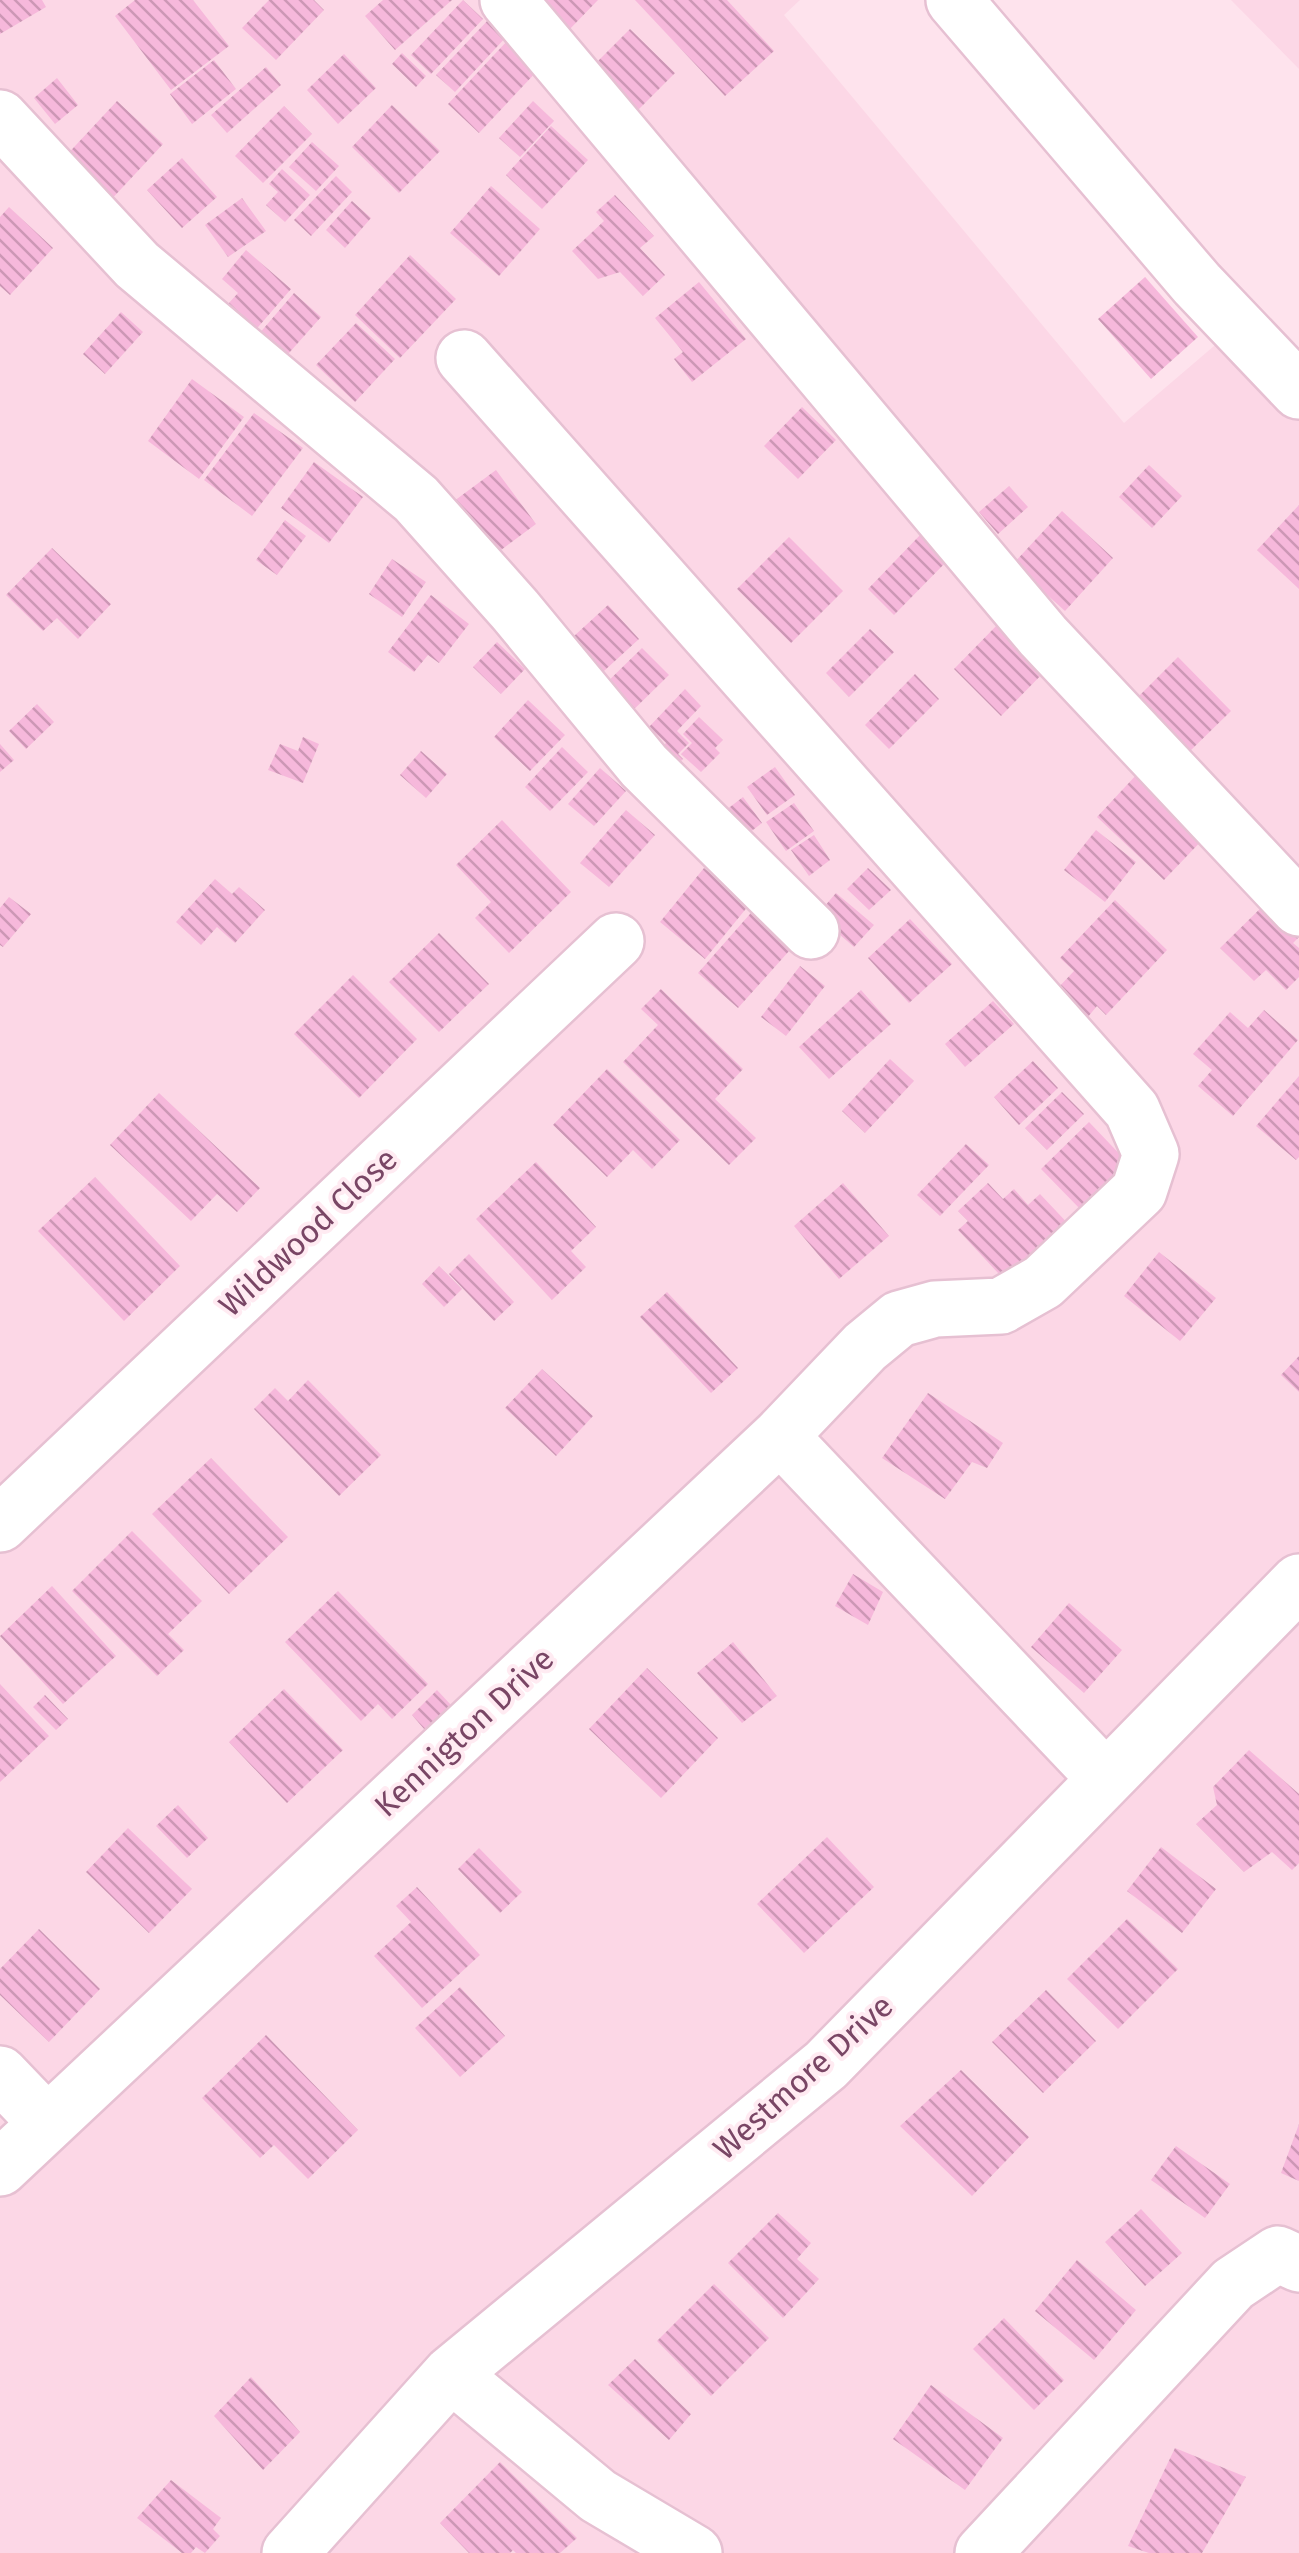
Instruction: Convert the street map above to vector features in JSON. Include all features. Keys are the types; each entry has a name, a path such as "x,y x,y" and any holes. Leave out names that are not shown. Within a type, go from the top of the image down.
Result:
{"street":[{"path":"508,0 1042,636 1299,908"},
{"path":"954,0 1196,284 1299,392"},
{"path":"0,118 137,264 416,499 515,610 644,766 811,931"},
{"name":"Kennigton Drive","path":"0,2168 780,1436 865,1347 899,1319 935,1310 1002,1306 1044,1282 1139,1191 1152,1154 1132,1110 464,358"},
{"name":"Wildwood Close","path":"0,1524 616,940"},
{"path":"780,1436 1105,1778"},
{"name":"Westmore Drive","path":"290,2553 451,2374 826,2065 1299,1582"},
{"path":"0,2074 47,2123"},
{"path":"983,2553 1234,2284 1278,2254 1299,2264"},
{"path":"451,2374 598,2496 694,2553"}],"shaded area":[{"path":"0,0 800,0 784,15 1124,423 1228,334 1299,407 1299,2553 0,2553"},
{"path":"1231,0 1299,0 1299,69"}],"building":[{"path":"0,0 42,0 46,7 0,34"},
{"path":"135,0 193,0 229,46 171,90 115,16"},
{"path":"269,0 314,0 324,10 276,60 242,28"},
{"path":"383,0 452,0 395,50 365,16"},
{"path":"463,0 483,19 431,74 411,55"},
{"path":"532,0 598,0 566,33"},
{"path":"635,0 727,0 774,51 725,96"},
{"path":"489,19 507,36 455,92 436,75"},
{"path":"630,29 675,73 630,118 586,73"},
{"path":"508,40 539,69 479,133 448,104"},
{"path":"402,53 426,76 416,87 392,64"},
{"path":"344,54 376,88 338,124 307,90"},
{"path":"214,60 236,89 192,124 170,94"},
{"path":"266,67 281,85 227,133 211,115"},
{"path":"57,78 78,105 55,124 34,98"},
{"path":"117,101 163,144 108,203 62,160"},
{"path":"533,101 554,121 520,157 499,138"},
{"path":"392,105 440,151 399,193 352,147"},
{"path":"284,106 312,134 263,183 235,156"},
{"path":"551,126 588,160 542,209 506,175"},
{"path":"312,142 339,166 316,191 289,167"},
{"path":"182,158 217,197 182,228 147,190"},
{"path":"282,169 310,195 285,222 266,205 278,192 269,184"},
{"path":"336,176 352,192 311,236 294,220"},
{"path":"491,186 540,229 499,276 450,233"},
{"path":"615,195 654,236 640,248 665,275 643,296 620,272 598,279 572,251 604,221 596,212"},
{"path":"242,198 266,231 228,257 205,225"},
{"path":"352,201 371,218 345,248 326,230"},
{"path":"9,207 53,248 10,295 0,286 0,217"},
{"path":"246,250 291,289 246,341 217,316 238,293 222,279"},
{"path":"410,255 456,299 400,358 355,315"},
{"path":"1145,277 1198,337 1151,379 1098,319"},
{"path":"699,282 746,339 692,382 674,359 683,352 655,318"},
{"path":"294,293 321,317 273,371 247,348"},
{"path":"121,312 143,332 105,374 83,354"},
{"path":"356,323 395,359 355,402 316,365"},
{"path":"192,379 244,417 199,479 148,441"},
{"path":"802,407 836,440 798,479 764,446"},
{"path":"254,413 303,448 252,516 204,480"},
{"path":"314,462 363,497 329,543 281,508"},
{"path":"1149,465 1182,496 1152,528 1119,497"},
{"path":"496,470 536,524 485,562 446,507"},
{"path":"1009,486 1028,507 998,534 979,512"},
{"path":"1299,505 1299,589 1257,550"},
{"path":"1062,511 1113,558 1065,611 1013,564"},
{"path":"285,520 306,536 277,575 256,560"},
{"path":"923,532 950,558 894,615 868,589"},
{"path":"789,537 843,591 791,643 737,589"},
{"path":"52,548 111,604 78,639 57,618 43,631 6,595"},
{"path":"392,559 426,582 402,617 369,594"},
{"path":"431,595 469,624 439,663 428,655 414,672 388,652"},
{"path":"608,605 639,639 593,681 562,647"},
{"path":"1002,620 1049,667 1001,716 954,669"},
{"path":"870,629 894,652 849,697 826,673"},
{"path":"497,642 525,669 501,694 473,667"},
{"path":"642,648 669,675 622,721 595,694"},
{"path":"1178,657 1231,711 1189,752 1136,699"},
{"path":"915,674 939,699 889,749 865,725"},
{"path":"685,689 701,706 677,731 689,743 678,754 683,759 676,766 659,750 666,743 649,727"},
{"path":"528,700 565,735 530,771 494,737"},
{"path":"37,704 54,722 26,749 9,731"},
{"path":"699,717 723,740 715,748 720,753 701,772 681,754 692,743 683,734"},
{"path":"303,737 319,744 303,783 268,770 280,744 298,751"},
{"path":"0,744 14,760 0,772"},
{"path":"562,747 588,772 550,811 525,787"},
{"path":"421,751 447,774 426,798 400,775"},
{"path":"775,767 795,795 767,815 747,787"},
{"path":"600,768 626,791 594,826 568,804"},
{"path":"1139,772 1207,835 1164,880 1097,817"},
{"path":"743,797 762,823 736,843 717,817"},
{"path":"794,803 814,831 786,851 766,822"},
{"path":"626,810 655,835 609,887 580,863"},
{"path":"502,820 571,892 509,953 475,918 491,902 456,865"},
{"path":"1096,830 1136,862 1105,902 1064,870"},
{"path":"814,835 830,860 809,876 791,850"},
{"path":"704,868 749,905 705,959 660,922"},
{"path":"868,868 891,890 869,910 847,889"},
{"path":"215,879 232,894 239,887 265,910 235,943 217,927 201,945 176,922"},
{"path":"836,893 874,925 854,947 817,915"},
{"path":"9,897 31,914 3,947 0,908"},
{"path":"1115,900 1167,950 1106,1015 1097,1006 1087,1018 1057,989 1074,971 1060,958"},
{"path":"1269,900 1299,930 1293,943 1299,948 1299,977 1286,990 1266,970 1254,981 1220,948"},
{"path":"757,906 798,941 738,1008 698,973"},
{"path":"910,919 952,964 909,1003 868,958"},
{"path":"439,933 489,984 439,1032 389,982"},
{"path":"800,966 825,986 786,1036 761,1017"},
{"path":"353,975 417,1039 359,1098 294,1034"},
{"path":"661,989 743,1069 715,1099 756,1138 729,1165 623,1062 658,1025 641,1009"},
{"path":"861,990 891,1024 829,1079 799,1047"},
{"path":"993,1001 1014,1024 965,1067 945,1044"},
{"path":"1264,1010 1298,1040 1233,1116 1198,1086 1212,1070 1193,1054 1230,1012 1248,1028"},
{"path":"890,1059 914,1081 865,1133 842,1111"},
{"path":"1033,1061 1058,1088 1019,1125 994,1097"},
{"path":"607,1069 680,1140 652,1169 633,1150 607,1177 553,1125"},
{"path":"1299,1076 1299,1157 1296,1160 1256,1126"},
{"path":"1062,1092 1084,1114 1047,1150 1025,1128"},
{"path":"159,1093 260,1188 237,1212 217,1194 191,1221 110,1145"},
{"path":"1089,1122 1131,1166 1083,1212 1041,1169"},
{"path":"966,1144 989,1165 940,1216 917,1195"},
{"path":"536,1162 596,1227 571,1251 586,1267 552,1300 476,1219"},
{"path":"95,1177 180,1266 124,1321 38,1231"},
{"path":"843,1183 889,1236 839,1279 794,1226"},
{"path":"988,1183 1003,1199 1014,1189 1028,1205 1040,1194 1074,1230 1012,1288 958,1230 968,1221 958,1211"},
{"path":"1159,1252 1216,1298 1180,1341 1124,1296"},
{"path":"469,1254 514,1302 494,1321 449,1274"},
{"path":"439,1266 462,1289 444,1307 422,1284"},
{"path":"667,1292 738,1368 711,1393 640,1317"},
{"path":"1299,1356 1299,1392 1281,1375"},
{"path":"542,1369 593,1416 556,1456 505,1408"},
{"path":"308,1380 381,1455 339,1496 254,1409 275,1388 288,1401"},
{"path":"928,1393 1003,1443 987,1468 972,1462 945,1499 882,1458"},
{"path":"211,1458 288,1537 229,1594 152,1514"},
{"path":"132,1531 202,1601 168,1634 184,1650 157,1676 72,1591"},
{"path":"853,1574 883,1592 868,1625 835,1606"},
{"path":"52,1586 116,1656 63,1704 0,1636"},
{"path":"338,1591 428,1684 392,1719 378,1704 361,1721 285,1642"},
{"path":"1069,1603 1122,1650 1084,1693 1031,1647"},
{"path":"733,1642 777,1696 742,1723 697,1673"},
{"path":"647,1668 718,1738 661,1798 589,1729"},
{"path":"0,1684 49,1736 0,1782"},
{"path":"284,1689 343,1750 287,1803 229,1742"},
{"path":"437,1690 451,1705 425,1730 412,1715"},
{"path":"45,1695 68,1719 56,1730 33,1707"},
{"path":"1249,1750 1299,1794 1299,1863 1292,1870 1272,1852 1244,1872 1196,1824 1217,1805 1213,1787"},
{"path":"178,1805 208,1838 187,1858 156,1826"},
{"path":"128,1828 192,1889 149,1933 86,1872"},
{"path":"827,1837 874,1887 804,1953 757,1904"},
{"path":"1161,1847 1216,1889 1182,1933 1127,1891"},
{"path":"479,1848 522,1892 500,1913 458,1869"},
{"path":"417,1887 480,1955 422,2008 374,1956 411,1922 396,1906"},
{"path":"1127,1919 1178,1969 1118,2029 1067,1979"},
{"path":"39,1929 100,1989 49,2042 0,1995 0,1969"},
{"path":"460,1987 505,2036 460,2077 415,2028"},
{"path":"1046,1990 1096,2041 1043,2093 992,2042"},
{"path":"266,2035 358,2130 308,2179 274,2145 260,2158 202,2098"},
{"path":"961,2070 1029,2137 972,2196 900,2126"},
{"path":"1299,2124 1299,2181 1281,2173"},
{"path":"1176,2146 1230,2184 1205,2218 1151,2180"},
{"path":"1141,2209 1182,2253 1145,2286 1105,2242"},
{"path":"778,2213 811,2243 797,2259 819,2279 783,2318 728,2263"},
{"path":"1077,2260 1136,2310 1094,2360 1035,2311"},
{"path":"714,2284 769,2338 711,2396 657,2341"},
{"path":"1004,2318 1064,2380 1034,2410 973,2349"},
{"path":"635,2359 691,2414 669,2440 608,2385"},
{"path":"251,2377 300,2432 263,2470 214,2416"},
{"path":"931,2385 1003,2438 965,2490 893,2439"},
{"path":"1175,2448 1246,2477 1202,2553 1149,2553 1128,2546"},
{"path":"500,2462 577,2538 560,2553 469,2553 440,2523"},
{"path":"171,2480 221,2518 213,2529 220,2536 205,2553 196,2547 191,2553 182,2553 137,2518"}]}
